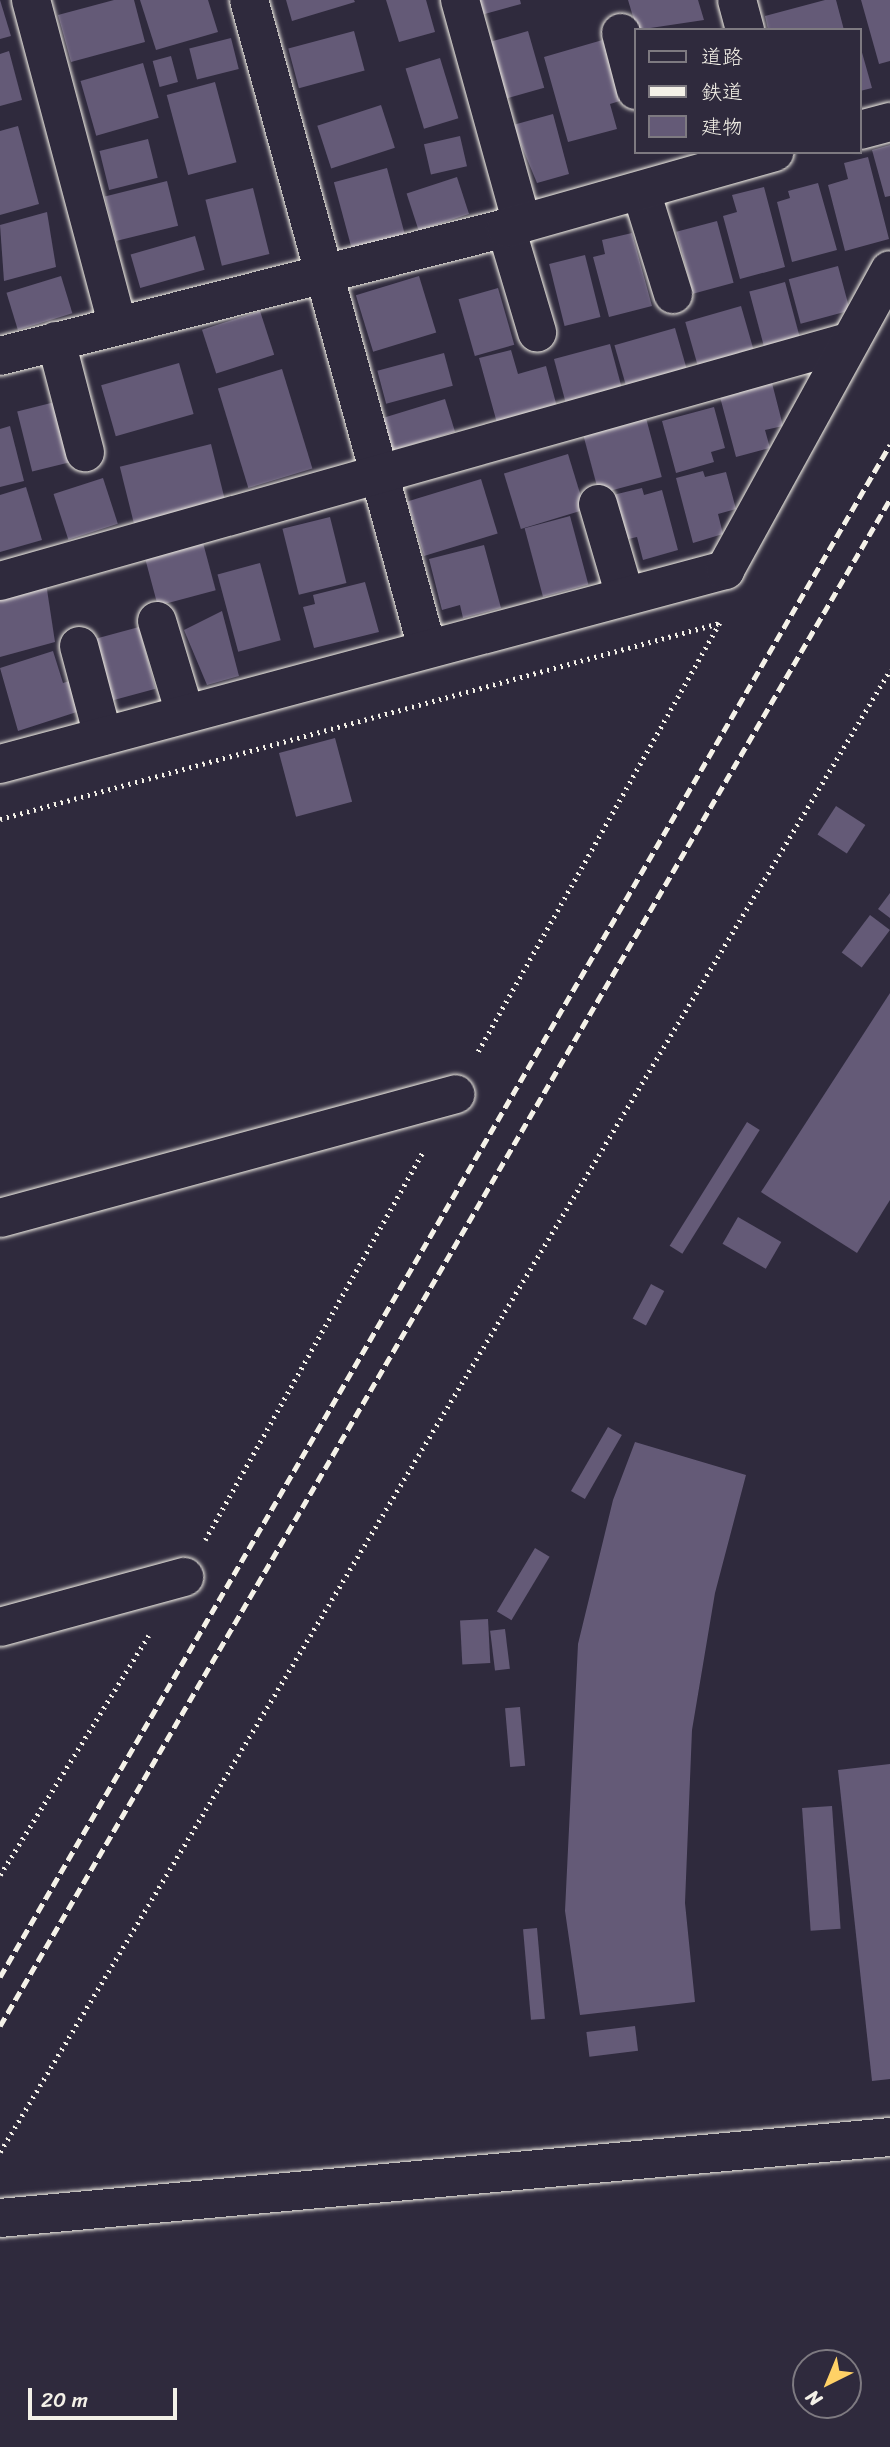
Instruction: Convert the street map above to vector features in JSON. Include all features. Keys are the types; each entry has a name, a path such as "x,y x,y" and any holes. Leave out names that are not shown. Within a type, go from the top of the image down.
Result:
{"street":[{"path":"31,0 117,324"},
{"path":"249,0 427,648"},
{"path":"460,0 537,332"},
{"path":"737,0 744,28"},
{"path":"621,33 634,82"},
{"path":"862,129 890,122"},
{"path":"0,356 117,324 514,226 652,176 765,154"},
{"path":"652,176 673,294"},
{"path":"0,764 725,570 848,342 890,270"},
{"path":"56,341 85,452"},
{"path":"0,581 380,477 848,342"},
{"path":"598,504 625,596"},
{"path":"158,621 185,714"},
{"path":"79,646 103,736"},
{"path":"0,1218 456,1094"},
{"path":"0,1627 184,1577"},
{"path":"0,2218 890,2137"}],"path":[{"path":"0,2152 890,670"}],"building":[{"path":"0,0 11,36 0,39"},
{"path":"114,0 134,0 145,42 71,62 58,15"},
{"path":"140,0 208,0 218,32 156,50"},
{"path":"286,0 354,0 355,2 292,21"},
{"path":"386,0 426,0 435,32 399,42"},
{"path":"476,0 520,0 521,4 481,15"},
{"path":"628,0 698,0 704,20 650,28 636,28"},
{"path":"825,0 836,0 843,28 768,28 765,16"},
{"path":"861,0 890,0 890,61 879,64"},
{"path":"354,31 365,71 299,88 288,49"},
{"path":"528,31 544,88 505,99 489,42"},
{"path":"231,38 239,69 197,79 189,48"},
{"path":"606,39 623,100 610,104 617,129 568,142 544,57"},
{"path":"9,51 22,100 0,106 0,54"},
{"path":"862,53 872,88 862,90"},
{"path":"171,56 178,82 160,87 153,61"},
{"path":"440,58 458,118 424,129 406,69"},
{"path":"143,63 159,118 96,136 81,81"},
{"path":"215,82 236,162 188,175 167,95"},
{"path":"381,105 395,148 331,169 317,126"},
{"path":"553,114 569,174 537,183 513,125"},
{"path":"18,126 39,204 0,215 0,131"},
{"path":"460,136 467,166 431,175 424,144"},
{"path":"148,139 158,178 109,190 99,151"},
{"path":"890,145 890,196 885,197 872,150"},
{"path":"868,157 889,239 845,251 828,185 848,179 844,163"},
{"path":"387,168 405,236 352,250 334,182"},
{"path":"457,177 469,214 419,230 407,193"},
{"path":"167,181 178,226 116,241 105,196"},
{"path":"818,183 837,250 792,262 777,202 790,198 788,191"},
{"path":"764,187 785,267 740,279 723,216 737,212 732,195"},
{"path":"253,188 269,254 222,266 205,200"},
{"path":"47,212 56,267 4,281 0,225"},
{"path":"717,221 734,283 693,294 676,232"},
{"path":"632,233 652,306 609,317 593,257 605,254 602,240"},
{"path":"195,236 205,270 140,288 131,254"},
{"path":"585,255 600,317 565,326 549,264"},
{"path":"838,266 850,310 801,324 789,279"},
{"path":"61,276 72,313 18,330 6,293"},
{"path":"419,276 436,332 373,352 356,295"},
{"path":"785,282 801,341 765,350 749,292"},
{"path":"498,288 514,345 475,356 459,299"},
{"path":"741,306 755,355 699,371 685,322"},
{"path":"260,311 274,355 216,374 202,330"},
{"path":"675,328 688,374 628,392 614,345"},
{"path":"610,344 623,391 567,406 554,359"},
{"path":"511,350 518,374 546,366 557,407 497,423 479,358"},
{"path":"444,353 453,386 386,404 377,371"},
{"path":"179,363 194,414 116,436 101,385"},
{"path":"282,369 312,468 248,488 218,389"},
{"path":"772,383 783,426 765,430 770,448 736,457 720,397"},
{"path":"445,399 455,432 393,451 383,418"},
{"path":"55,402 70,462 32,472 17,411"},
{"path":"714,407 725,448 711,452 714,462 676,473 662,421"},
{"path":"646,418 662,477 599,494 583,435"},
{"path":"10,426 24,481 0,487 0,429"},
{"path":"211,444 226,503 135,526 120,467"},
{"path":"568,454 585,509 521,529 504,474"},
{"path":"703,471 705,477 726,472 736,509 718,514 723,534 693,543 676,478"},
{"path":"103,478 118,524 68,540 54,494"},
{"path":"481,479 498,534 424,556 407,502"},
{"path":"26,487 42,540 0,552 0,495"},
{"path":"642,488 644,495 662,490 678,550 643,560 637,537 624,540 613,495"},
{"path":"570,516 588,585 543,597 525,528"},
{"path":"330,517 346,583 299,595 282,529"},
{"path":"202,539 216,590 158,606 144,555"},
{"path":"484,545 501,608 463,618 460,605 442,610 429,559"},
{"path":"260,563 281,640 238,652 217,574"},
{"path":"365,582 379,632 314,648 303,607 315,604 313,595"},
{"path":"46,583 55,642 0,657 0,596"},
{"path":"222,611 239,676 207,685 184,630"},
{"path":"139,627 156,689 113,700 96,638"},
{"path":"53,651 63,683 76,679 86,709 18,731 0,668"},
{"path":"335,738 352,802 296,817 279,753"},
{"path":"836,806 865,825 847,854 817,835"},
{"path":"890,893 890,918 878,909"},
{"path":"870,915 890,930 862,968 842,953"},
{"path":"890,993 890,1200 857,1253 761,1192"},
{"path":"747,1122 760,1130 682,1254 670,1246"},
{"path":"738,1217 781,1242 766,1269 722,1244"},
{"path":"651,1284 664,1291 646,1325 633,1318"},
{"path":"608,1427 622,1435 585,1499 571,1491"},
{"path":"635,1442 746,1475 715,1593 692,1730 685,1903 695,2002 580,2015 565,1911 578,1644 613,1500"},
{"path":"535,1548 550,1557 511,1620 497,1611"},
{"path":"488,1619 490,1663 462,1664 460,1620"},
{"path":"505,1629 510,1669 495,1671 490,1631"},
{"path":"520,1707 525,1766 510,1767 505,1708"},
{"path":"890,1764 890,2079 872,2081 838,1770"},
{"path":"832,1806 841,1929 811,1931 802,1808"},
{"path":"537,1928 545,2019 531,2020 523,1929"},
{"path":"635,2026 638,2051 589,2057 586,2032"}],"railway":[{"path":"0,1977 890,445"},
{"path":"0,2026 890,499"}]}
